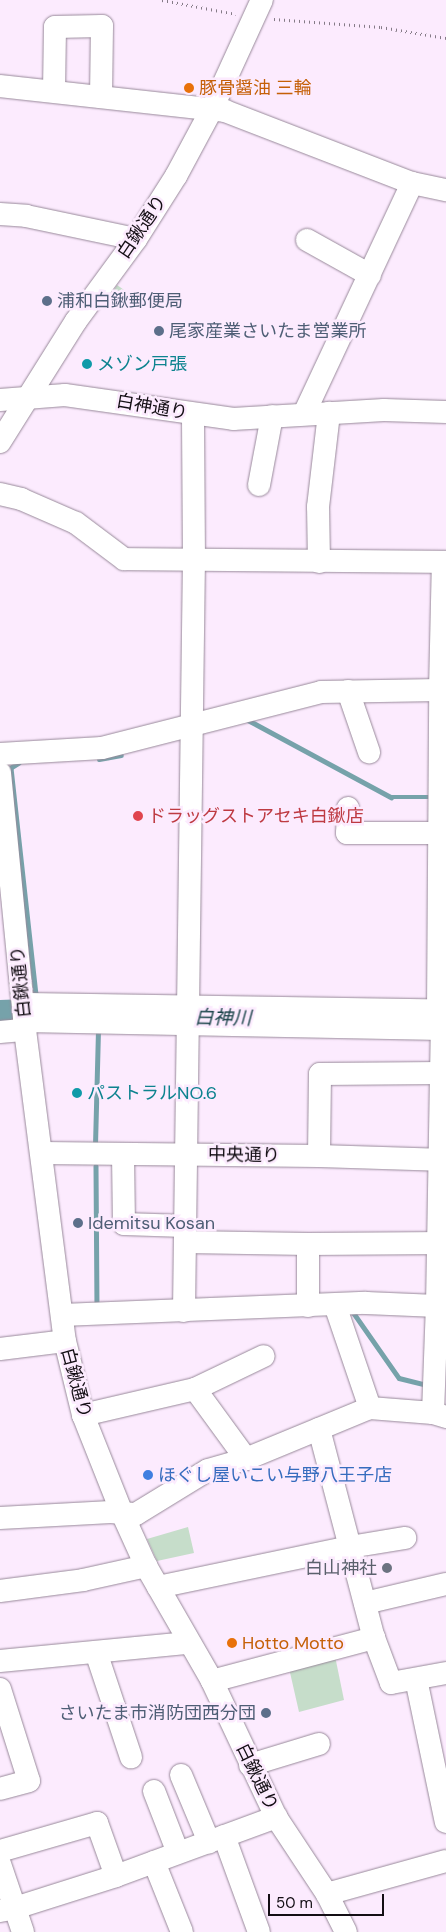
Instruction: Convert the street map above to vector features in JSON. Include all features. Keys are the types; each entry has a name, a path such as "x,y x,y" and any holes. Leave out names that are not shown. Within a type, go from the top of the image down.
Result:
{"street":[{"name":"白鍬通り","path":"0,442 76,321 136,239 176,176 212,109 258,10"},
{"path":"54,91 55,27 102,26 100,97"},
{"path":"0,86 224,111 412,183 446,190"},
{"path":"304,414 412,183"},
{"path":"0,214 26,216 136,239"},
{"path":"307,240 370,275"},
{"name":"白神通り","path":"0,400 65,395 90,397 233,419 384,410 446,412"},
{"path":"319,562 318,507 329,413"},
{"path":"184,1311 194,561 193,414"},
{"path":"259,485 272,416"},
{"path":"0,494 21,499 76,523 124,560 444,562 443,659 440,690 443,732 439,833 442,881 441,1073 443,1160 439,1415 370,1408 246,1459 208,1470 136,1514 111,1512 0,1518"},
{"path":"0,754 102,748 321,692 440,690"},
{"path":"348,691 369,752"},
{"name":"白鍬通り","path":"0,774 3,842 65,1342 83,1414 122,1513 146,1566 188,1643 212,1681 276,1817 328,1894 346,1932"},
{"path":"348,808 347,833 439,833"},
{"path":"0,1032 24,1016 442,1017"},
{"path":"320,1156 320,1074 441,1073"},
{"name":"中央通り","path":"42,1153 320,1156 443,1160"},
{"path":"123,1154 124,1224 185,1234 308,1244 442,1243"},
{"path":"308,1244 308,1306"},
{"path":"62,1316 366,1303 440,1318"},
{"path":"335,1305 370,1408"},
{"path":"0,1349 65,1342"},
{"path":"83,1414 195,1390 264,1356"},
{"path":"195,1390 246,1459"},
{"path":"319,1429 374,1638 391,1683 446,1673"},
{"path":"158,1587 350,1547 406,1538"},
{"path":"0,1591 83,1580 146,1566"},
{"path":"365,1603 446,1584"},
{"path":"212,1681 374,1638"},
{"path":"0,1661 188,1643"},
{"path":"96,1652 131,1757"},
{"path":"416,1679 446,1822"},
{"path":"0,1688 29,1781 0,1789"},
{"path":"250,1765 319,1744"},
{"path":"181,1776 216,1839 257,1932"},
{"path":"154,1791 178,1853"},
{"path":"7,1910 116,1876 276,1817"},
{"path":"0,1851 97,1823 116,1876"},
{"path":"328,1894 446,1861"},
{"path":"154,1862 182,1932"},
{"path":"0,1864 7,1910 22,1932"}],"path":[{"path":"162,0 258,10 446,38"}],"green space":[{"path":"117,285 127,292 116,309 106,302"},
{"path":"188,1527 194,1553 157,1561 147,1539"},
{"path":"335,1656 344,1700 299,1712 289,1668"}],"waterway":[{"path":"246,719 391,797 434,797"},
{"path":"99,759 121,755"},
{"path":"19,763 11,768 36,994 41,996"},
{"name":"白神川","path":"0,1014 50,1012"},
{"path":"95,1145 98,1029"},
{"path":"96,1166 97,1304"},
{"path":"353,1312 399,1378 427,1385"}],"place":[{"name":"豚骨醤油 三輪","path":"189,88"},
{"name":"浦和白鍬郵便局","path":"47,301"},
{"name":"尾家産業さいたま営業所","path":"159,331"},
{"name":"メゾン戸張","path":"87,364"},
{"name":"ドラッグストアセキ白鍬店","path":"138,816"},
{"name":"パストラルNO.6","path":"77,1093"},
{"name":"Idemitsu Kosan","path":"78,1223"},
{"name":"ほぐし屋いこい与野八王子店","path":"148,1475"},
{"name":"白山神社","path":"387,1568"},
{"name":"Hotto Motto","path":"232,1643"},
{"name":"さいたま市消防団西分団","path":"266,1713"}]}
